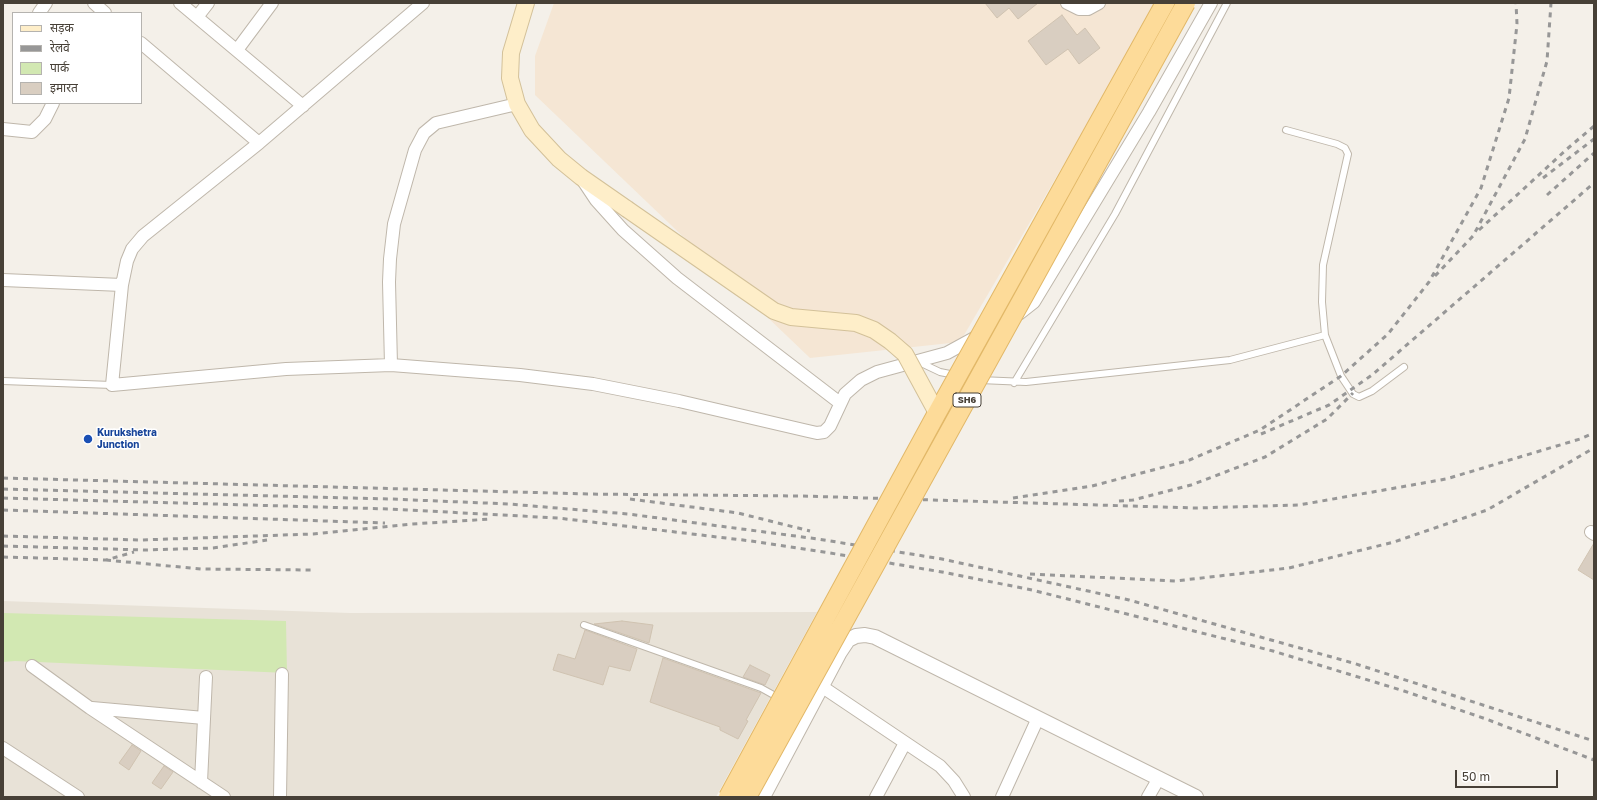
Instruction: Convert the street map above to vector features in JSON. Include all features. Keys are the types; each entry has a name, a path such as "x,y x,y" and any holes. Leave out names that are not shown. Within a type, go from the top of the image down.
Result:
{"main road":[{"path":"526,3 511,53 510,78 517,104 532,130 543,144 581,177 774,311 791,317 856,323 874,330 905,354 937,413"},
{"name":"SH6","path":"728,797 937,413 1165,3"},
{"name":"SH6","path":"747,797 1186,3"}],"street":[{"path":"40,12 46,3"},
{"path":"180,3 303,106"},
{"path":"197,17 208,3"},
{"path":"237,50 272,3"},
{"path":"423,3 303,106 143,236 132,249 127,261 122,285 112,385 286,369 391,365 520,375 592,384 679,401 817,433 824,432 830,426 845,394 861,380 877,372 947,353 1020,313 1034,302 1145,119 1210,3"},
{"path":"1067,3 1080,9 1088,9 1099,3"},
{"path":"142,44 259,142"},
{"path":"3,129 32,132 45,119 52,104"},
{"path":"391,365 389,282 394,224 415,150 424,133 436,123 517,104"},
{"path":"581,177 596,200 623,230 677,278 840,403"},
{"path":"3,280 122,285"},
{"path":"763,797 821,686 848,640 856,636 865,635 875,637 1195,797"},
{"path":"32,666 90,708 224,797"},
{"path":"280,797 282,674"},
{"path":"201,782 206,677"},
{"path":"821,686 949,774 964,797"},
{"path":"90,708 204,718"},
{"path":"1002,797 1038,718"},
{"path":"876,797 905,743"},
{"path":"3,748 78,797"},
{"path":"1148,797 1159,778"}],"lane":[{"path":"1014,383 1114,214 1227,3"},
{"path":"1286,130 1337,144 1345,148 1348,154 1323,265 1322,302 1325,335 1341,376 1353,394 1359,396 1372,392 1404,367"},
{"path":"968,379 1014,383 1230,360 1325,335"},
{"path":"918,361 940,372 961,377"},
{"path":"3,381 112,385"},
{"path":"584,625 761,688 806,714"}],"shaded area":[{"path":"554,3 1158,3 960,342 810,358 535,95 535,56"},
{"path":"3,601 350,613 817,612 716,797 3,797"}],"green space":[{"path":"3,613 286,621 287,673 15,661 3,662"}],"building":[{"path":"985,3 1038,3 1018,19 1009,8 997,18"},
{"path":"1062,15 1077,35 1085,28 1100,48 1079,64 1068,49 1046,65 1028,41"},
{"path":"1594,543 1594,580 1578,570"},
{"path":"622,621 653,625 649,643 594,624"},
{"path":"585,630 637,649 630,671 609,666 603,685 553,670 558,654 575,659"},
{"path":"663,658 761,693 746,720 748,721 738,739 720,730 720,727 650,702"},
{"path":"750,665 770,675 765,685 743,677"},
{"path":"132,745 141,751 129,770 119,763"},
{"path":"164,766 173,772 161,789 152,783"}],"railway":[{"path":"1013,498 1092,486 1187,461 1260,430 1341,376 1388,334 1429,282 1481,188 1509,98 1517,24 1516,3"},
{"path":"1435,276 1473,236 1525,139 1547,61 1551,3"},
{"path":"1479,230 1594,126"},
{"path":"1543,178 1594,139"},
{"path":"1547,195 1594,153"},
{"path":"1261,434 1329,405 1372,375 1594,183"},
{"path":"1119,501 1133,500 1191,485 1265,457 1327,419 1353,393"},
{"path":"583,494 801,496 1196,508 1299,505 1446,479 1580,439 1594,433"},
{"path":"1030,574 1175,581 1289,568 1394,542 1487,510 1594,448"},
{"path":"3,478 589,494"},
{"path":"3,489 390,499 509,504 628,514 818,539 942,559 1129,600 1353,663 1594,741"},
{"path":"3,498 390,509 558,518 751,541 830,553 942,572 1032,590 1273,651 1404,691 1486,719 1594,760"},
{"path":"630,499 738,513 810,531"},
{"path":"3,510 385,523"},
{"path":"3,536 140,540 313,534 412,524 491,519"},
{"path":"3,546 144,550 213,548 267,540"},
{"path":"3,557 106,560 134,552"},
{"path":"106,560 201,569 314,570"}],"place":[{"name":"Kurukshetra Junction","path":"88,439"}]}
